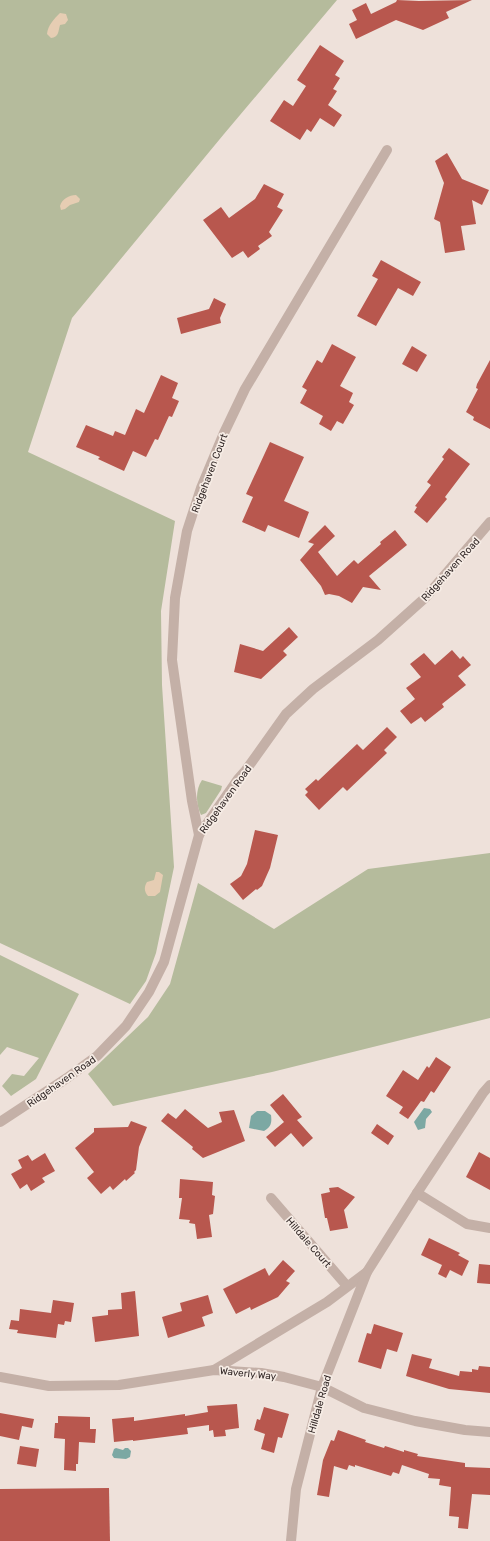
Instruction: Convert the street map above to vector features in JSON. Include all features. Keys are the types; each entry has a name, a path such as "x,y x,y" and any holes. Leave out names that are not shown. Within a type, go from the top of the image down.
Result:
{"street":[{"name":"Ridgehaven Court","path":"199,835 192,802 172,660 175,598 187,531 201,488 224,433 245,389 387,150"},
{"name":"Ridgehaven Road","path":"0,1122 67,1078 97,1056 130,1020 149,992 164,962 199,835 286,714 313,689 378,640 426,597 490,522"},
{"name":"Hilldale Road","path":"291,1541 296,1489 322,1387 368,1272 417,1193 483,1093 490,1085"},
{"path":"417,1193 467,1224 490,1228"},
{"name":"Hilldale Court","path":"271,1198 347,1286"},
{"name":"Hilldale Road","path":"214,1370 327,1302 368,1272"},
{"name":"Waverly Way","path":"0,1377 49,1386 119,1384 214,1370 261,1373 284,1377 322,1387 364,1408 415,1421 465,1430 490,1432"}],"green space":[{"path":"0,0 337,0 72,318 28,452 175,521 161,611 162,685 174,867 156,953 146,981 130,1004 0,943"},
{"path":"202,780 222,786 206,813 201,815 198,807 197,793"},
{"path":"490,853 490,1018 272,1072 113,1106 88,1074 148,1017 170,984 198,883 274,929 368,869"},
{"path":"0,955 79,994 36,1079 11,1096 2,1086 12,1074 24,1076 39,1058 7,1047 0,1055"}],"sand":[{"path":"60,13 66,14 68,20 65,24 60,25 57,35 51,38 47,34 50,25"},
{"path":"76,195 80,199 79,202 61,210 60,206 64,199"},
{"path":"156,872 163,875 160,892 155,896 148,896 145,891 145,886 147,882 154,880"}],"water":[{"path":"424,1108 430,1109 432,1112 426,1119 425,1128 418,1130 414,1122"},
{"path":"257,1111 265,1111 271,1115 270,1124 264,1131 249,1128 251,1116"},
{"path":"116,1448 123,1450 128,1448 131,1451 130,1457 126,1459 114,1458 112,1455 114,1449"}],"building":[{"path":"397,0 472,0 446,12 449,18 423,30 396,20 356,39 349,24 357,20 352,10 366,3 371,14 396,2"},
{"path":"320,45 344,61 335,75 340,78 333,89 337,91 328,105 342,115 334,127 320,118 311,132 307,129 300,140 270,121 284,100 293,106 306,86 297,80"},
{"path":"447,153 462,179 489,190 482,205 472,200 476,224 461,226 465,250 445,253 440,222 434,219 444,183 435,161"},
{"path":"264,184 284,194 277,207 283,210 269,232 272,236 258,246 260,249 248,258 243,251 232,258 203,220 221,207 229,218 255,199"},
{"path":"381,260 421,282 413,296 398,288 376,326 357,316 378,279 372,276"},
{"path":"214,298 226,304 220,318 221,323 181,334 177,318 209,309"},
{"path":"332,344 356,357 340,386 353,393 349,402 354,405 343,424 337,421 331,431 319,424 323,416 300,403 307,390 302,387 317,360 322,363"},
{"path":"412,346 427,355 417,372 402,364"},
{"path":"490,360 490,429 473,420 474,417 466,412 478,389 476,388 477,384"},
{"path":"161,375 178,383 172,398 179,401 172,417 169,416 158,440 155,439 146,457 133,451 124,471 98,459 100,457 76,447 86,425 113,436 115,431 125,435 136,409 144,413"},
{"path":"270,442 304,457 284,501 309,512 299,538 268,525 265,532 242,522 253,497 246,494"},
{"path":"449,448 470,464 445,497 447,499 427,523 414,512 417,507 415,506 431,485 427,482 444,459 442,457"},
{"path":"325,525 335,536 318,552 337,576 354,560 358,564 381,544 380,542 395,530 407,545 369,576 381,590 363,587 352,603 339,596 329,594 325,595 321,586 300,560 314,544 308,542"},
{"path":"289,627 298,637 283,651 287,655 261,679 234,672 240,644 263,651"},
{"path":"452,650 460,659 463,656 471,665 458,676 466,685 442,704 444,707 425,722 421,717 411,724 400,711 415,699 406,688 421,677 410,664 424,653 435,665"},
{"path":"387,727 397,737 384,750 387,753 347,791 343,787 319,810 305,795 308,792 305,789 316,779 318,781 357,744 363,750"},
{"path":"255,830 278,835 270,868 262,886 243,900 230,884 241,876 247,864"},
{"path":"436,1057 451,1067 434,1093 431,1091 424,1102 421,1101 408,1119 399,1113 403,1107 386,1096 403,1070 418,1080 427,1066 429,1068"},
{"path":"283,1094 302,1117 297,1120 313,1138 303,1147 291,1133 275,1147 266,1137 284,1122 270,1105"},
{"path":"185,1109 208,1128 222,1122 219,1112 234,1110 245,1141 203,1158 192,1149 193,1147 161,1121 168,1113 176,1119"},
{"path":"131,1121 147,1127 139,1147 135,1173 126,1181 125,1179 113,1190 110,1186 101,1194 87,1178 94,1172 75,1148 94,1132 94,1128 128,1127"},
{"path":"377,1124 394,1136 388,1145 371,1133"},
{"path":"479,1152 490,1158 490,1190 466,1177"},
{"path":"45,1153 55,1171 42,1178 45,1182 31,1191 27,1184 20,1189 11,1174 22,1168 18,1160 28,1155 32,1161"},
{"path":"180,1179 213,1182 212,1195 215,1196 213,1214 209,1215 212,1237 197,1239 195,1224 189,1223 190,1220 179,1219 182,1198 179,1198"},
{"path":"338,1187 355,1197 344,1210 348,1228 330,1231 327,1218 325,1218 321,1194 330,1192 329,1188"},
{"path":"429,1238 460,1253 458,1255 469,1261 462,1276 450,1270 446,1278 438,1274 442,1265 421,1255"},
{"path":"283,1260 295,1271 286,1281 290,1283 278,1297 251,1310 250,1307 236,1314 223,1289 265,1268 269,1276"},
{"path":"479,1264 490,1265 490,1284 477,1283"},
{"path":"135,1291 139,1336 95,1342 92,1317 108,1315 108,1310 122,1309 121,1293"},
{"path":"208,1295 213,1313 202,1317 205,1326 168,1338 162,1317 182,1311 180,1303"},
{"path":"53,1300 74,1303 71,1322 65,1321 64,1325 58,1324 56,1338 17,1333 18,1330 9,1329 11,1320 19,1321 20,1309 51,1313"},
{"path":"374,1324 403,1333 397,1352 387,1349 381,1369 358,1362 367,1333 371,1334"},
{"path":"412,1354 432,1359 429,1368 459,1376 460,1371 472,1372 472,1369 478,1370 479,1366 490,1367 490,1393 449,1389 406,1376"},
{"path":"237,1404 239,1428 225,1430 226,1436 214,1437 213,1430 209,1431 209,1425 187,1428 188,1434 114,1442 112,1419 134,1417 134,1421 185,1414 185,1416 208,1412 207,1406"},
{"path":"264,1407 289,1414 282,1438 278,1437 274,1453 261,1449 265,1434 254,1430 257,1419 260,1420"},
{"path":"0,1413 34,1419 32,1428 22,1426 19,1440 0,1436"},
{"path":"58,1416 90,1417 90,1429 96,1429 95,1443 79,1442 78,1464 76,1464 76,1471 64,1470 65,1439 54,1438 55,1423 58,1423"},
{"path":"338,1430 366,1440 365,1442 384,1448 385,1446 404,1452 404,1450 418,1454 417,1456 465,1463 465,1467 490,1468 490,1495 472,1494 468,1529 458,1528 459,1517 449,1516 451,1487 439,1485 440,1479 428,1478 429,1474 402,1465 399,1474 393,1472 391,1476 355,1465 355,1467 349,1465 347,1470 334,1466 329,1497 317,1495 323,1460 331,1440 334,1441"},
{"path":"20,1446 39,1449 36,1467 17,1464"},
{"path":"109,1488 110,1541 0,1541 0,1489"}]}
